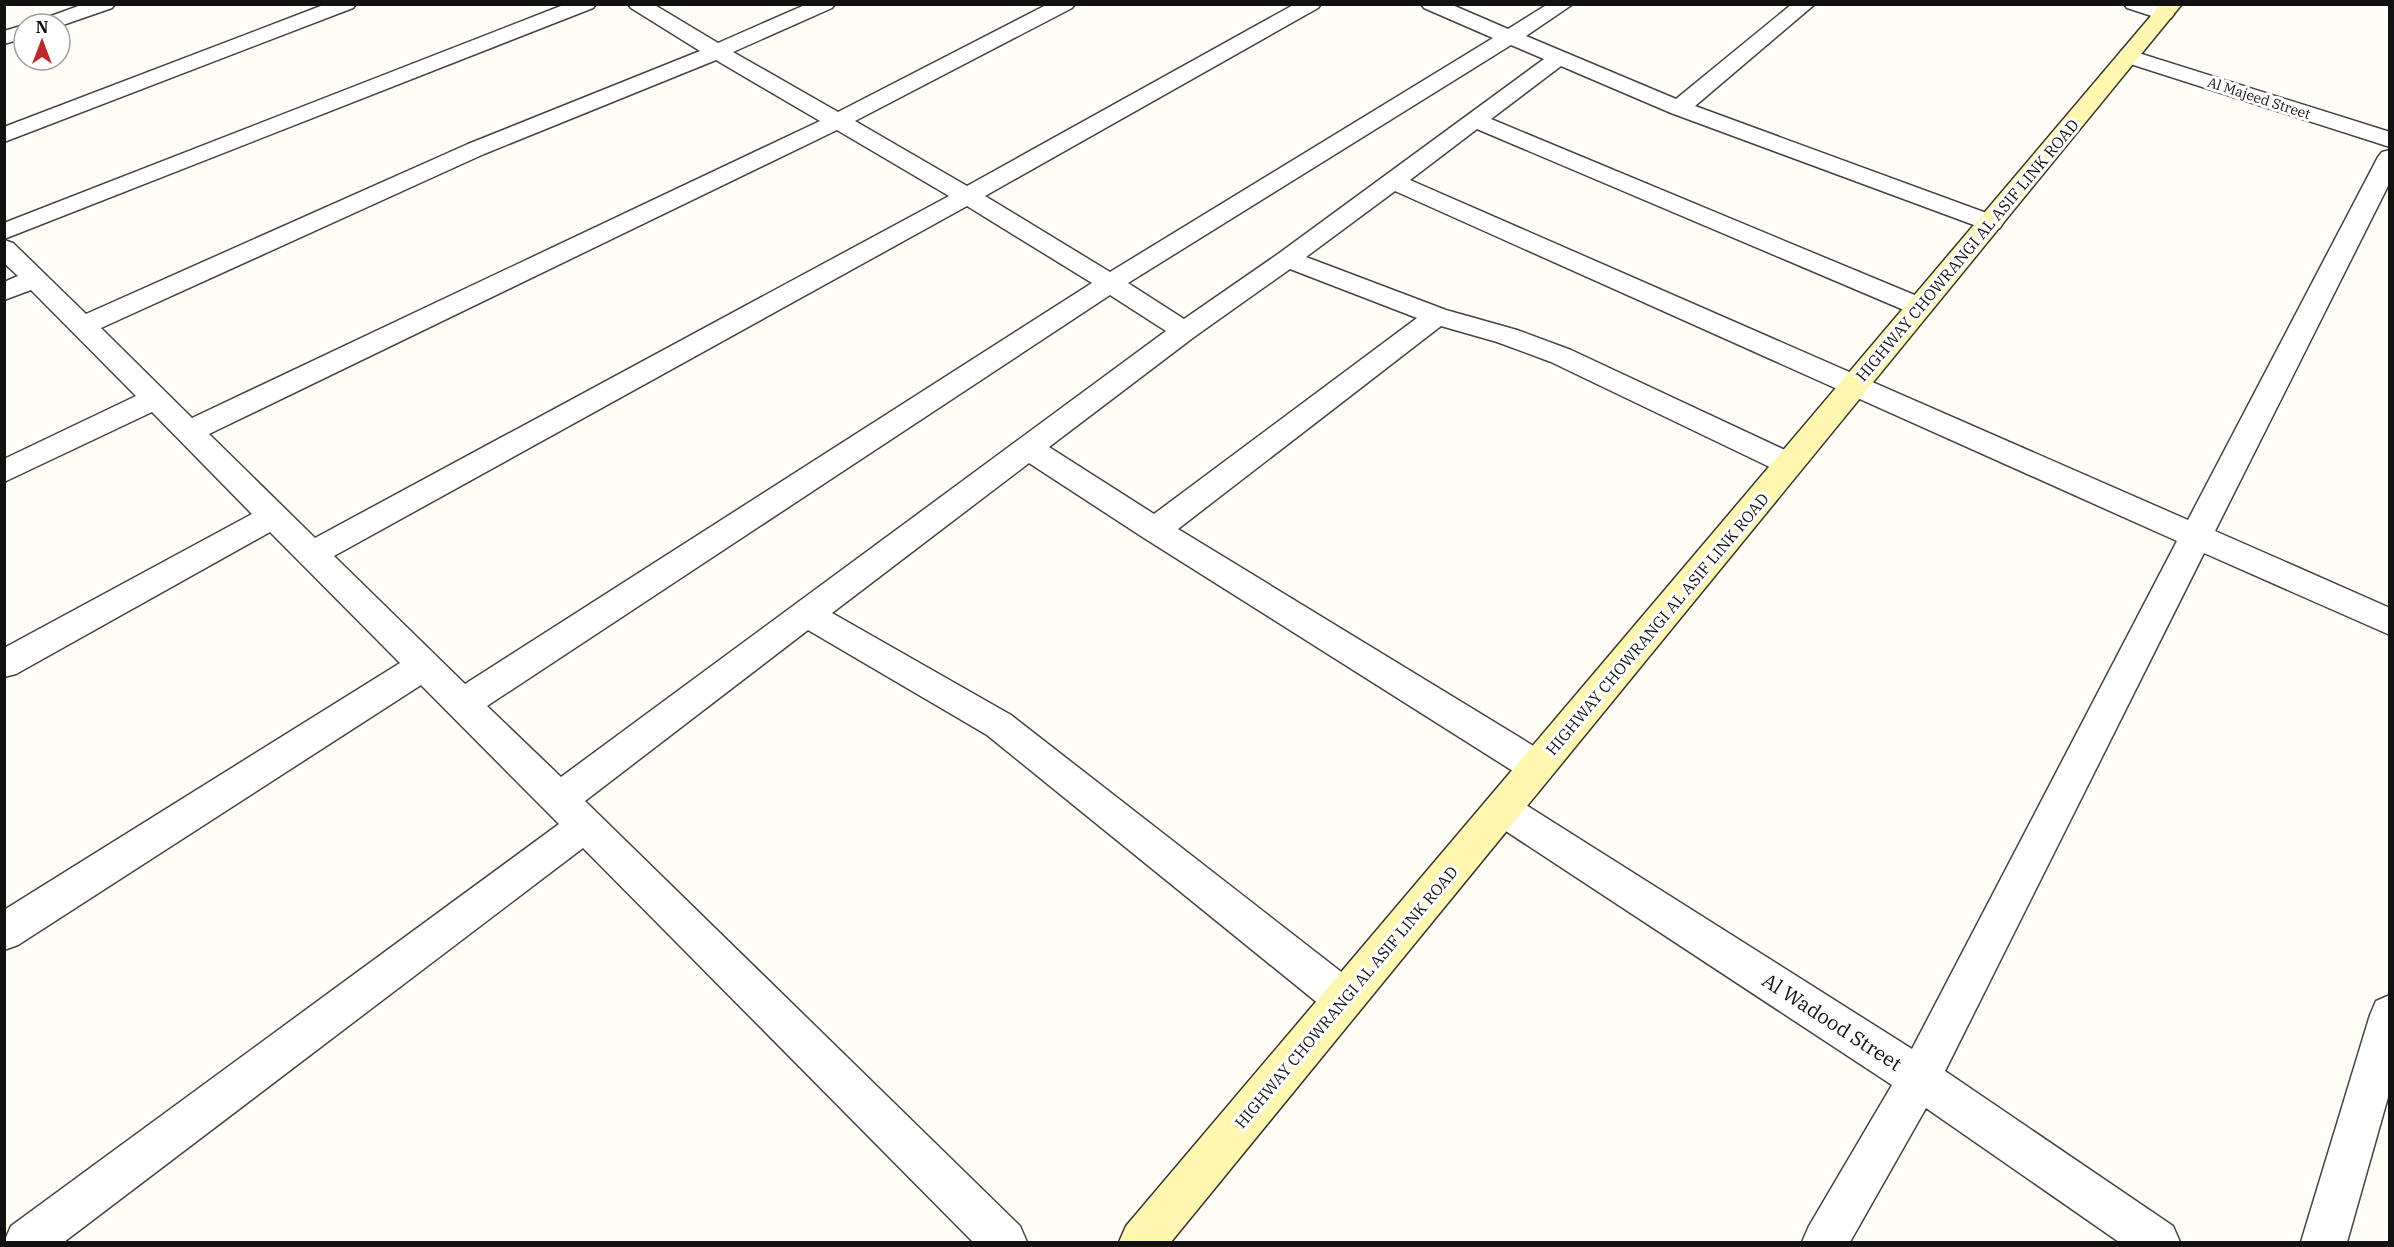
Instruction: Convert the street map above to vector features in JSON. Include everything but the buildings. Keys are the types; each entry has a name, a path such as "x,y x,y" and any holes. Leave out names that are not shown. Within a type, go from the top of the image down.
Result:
{"street":[{"path":"72,15 105,4"},
{"path":"4,135 346,4"},
{"path":"4,232 586,4"},
{"path":"638,4 716,52 967,196 1184,331"},
{"path":"83,326 476,149 716,52 825,4"},
{"path":"189,431 838,121 1065,4"},
{"path":"312,554 967,196 1311,4"},
{"path":"1431,4 1678,108 1991,223"},
{"path":"462,704 1110,283 1563,4"},
{"path":"1678,108 1804,4"},
{"name":"HIGHWAY CHOWRANGI AL ASIF LINK ROAD","path":"1142,1242 2129,56 2156,8"},
{"name":"Al Majeed Street","path":"2129,56 2390,140"},
{"path":"27,1242 571,813 807,614 1184,331 1287,259 1559,58"},
{"path":"1475,120 1920,307"},
{"path":"1825,1242 1919,1078 2390,158"},
{"path":"1393,181 2390,622"},
{"path":"4,248 1004,1242"},
{"path":"1287,259 1437,316 1507,336 1561,356 1790,464"},
{"path":"4,292 36,278"},
{"path":"1155,530 1437,316"},
{"path":"4,472 156,398"},
{"path":"1029,448 1155,530 1537,768"},
{"path":"4,664 274,516"},
{"path":"807,614 999,725 1344,999"},
{"path":"4,932 423,666"},
{"name":"Al Wadood Street","path":"1502,809 1919,1078 2157,1242"},
{"path":"2324,1242 2390,1015"}]}
